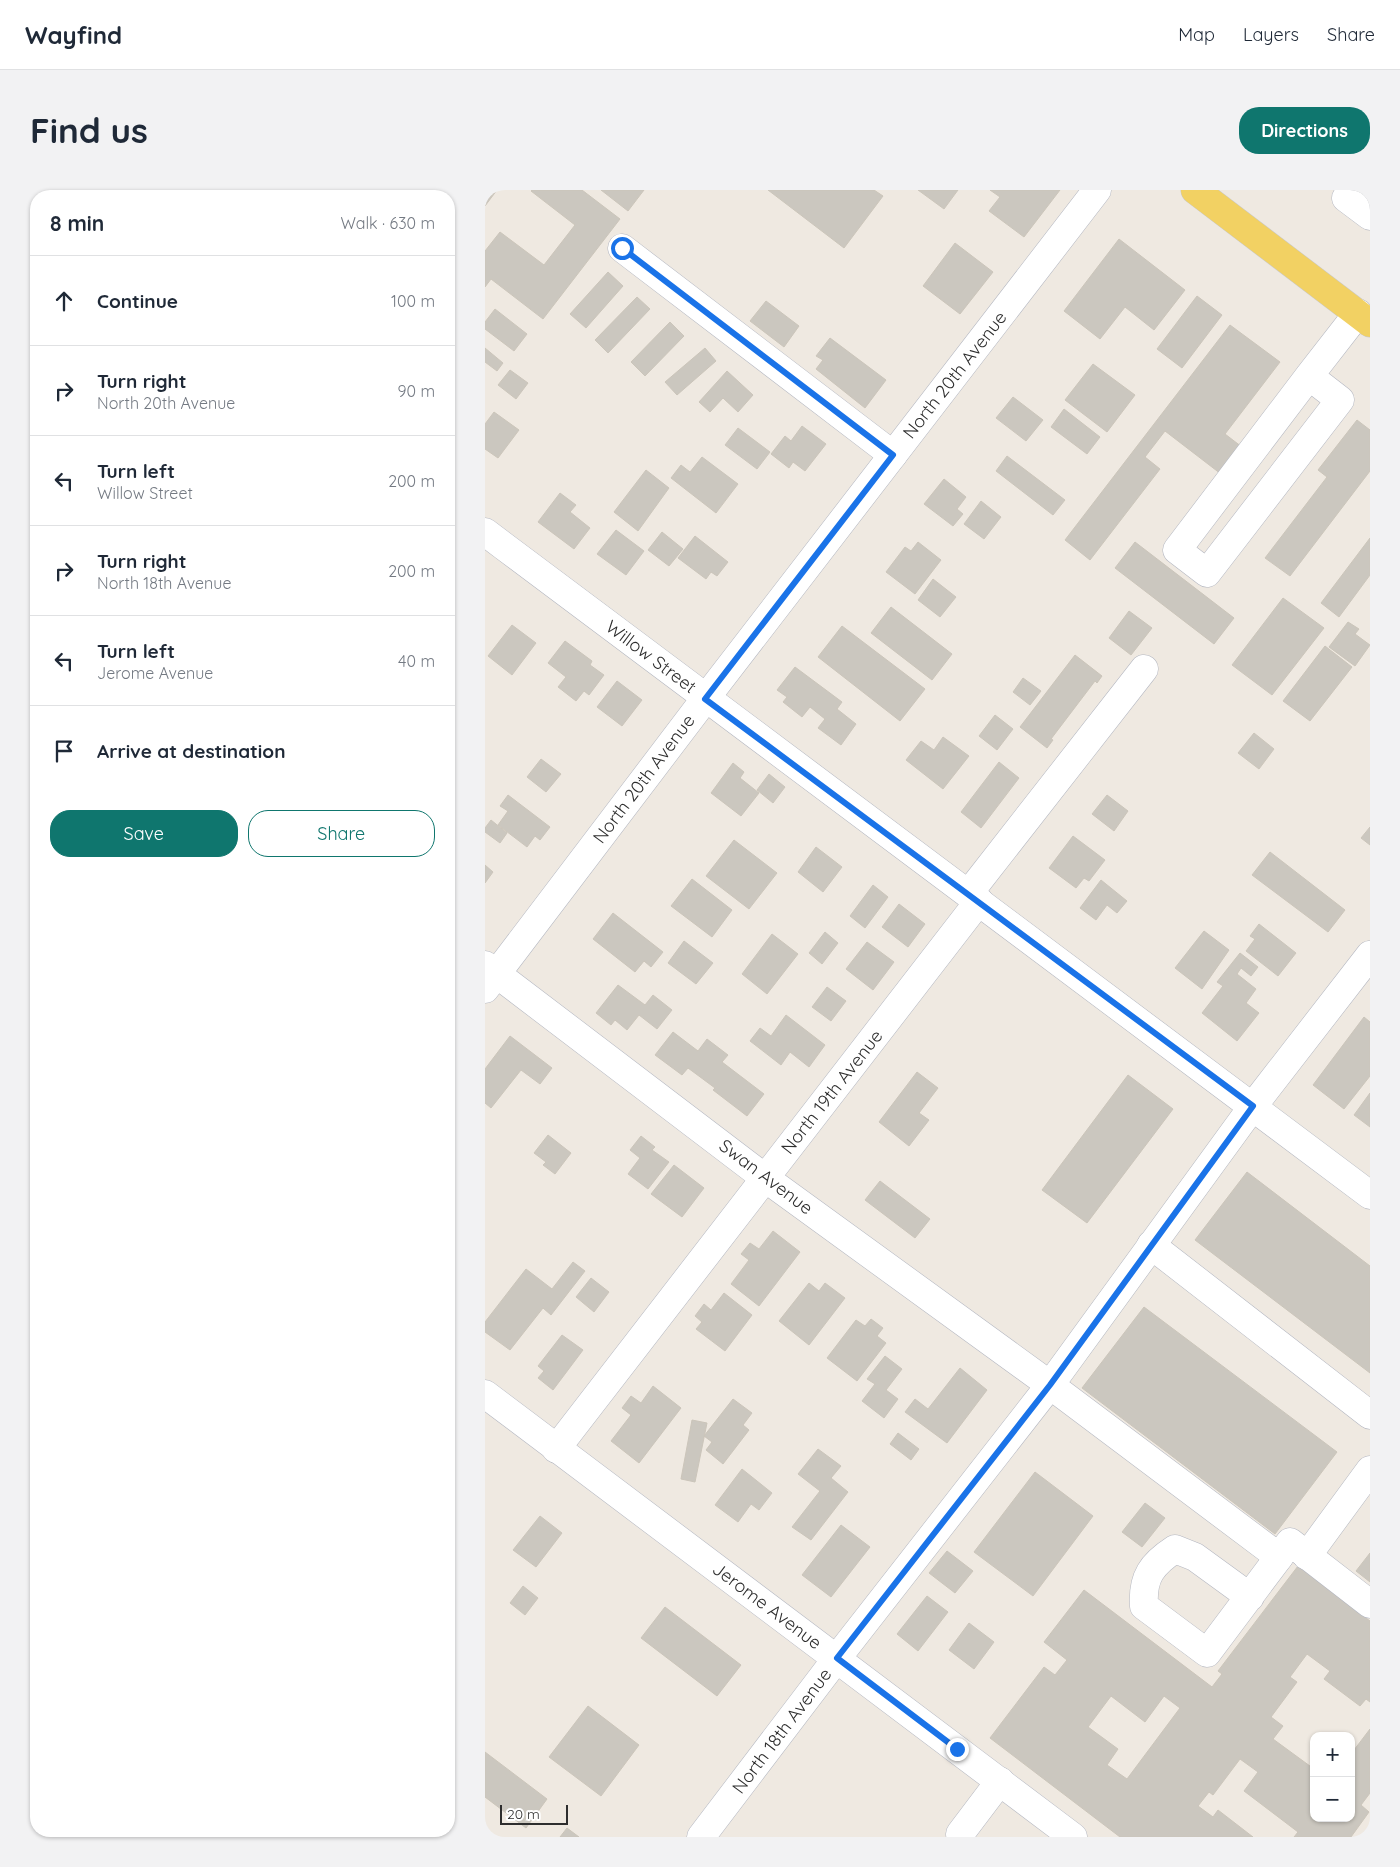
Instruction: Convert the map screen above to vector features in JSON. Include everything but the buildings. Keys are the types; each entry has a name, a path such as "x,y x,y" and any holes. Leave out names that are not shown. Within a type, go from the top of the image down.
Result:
{"main road":[{"path":"1195,190 1364,318"}],"street":[{"name":"North 20th Avenue","path":"489,976 1097,190"},
{"path":"1345,192 1370,216"},
{"path":"622,248 893,455"},
{"path":"1309,376 1340,400 1207,573 1177,550 1309,376 1364,318"},
{"name":"Willow Street","path":"485,532 705,699 974,897 1370,1195"},
{"name":"North 19th Avenue","path":"557,1449 765,1178 1144,669"},
{"name":"North 18th Avenue","path":"701,1837 837,1658 1050,1385 1253,1106 1370,955"},
{"name":"Swan Avenue","path":"489,976 1050,1385 1279,1557"},
{"path":"1151,1246 1370,1415"},
{"name":"Jerome Avenue","path":"485,1394 1073,1837"},
{"path":"1307,1556 1370,1470"},
{"path":"1250,1597 1290,1542 1370,1604"},
{"path":"960,1834 1000,1782"}],"route":[{"path":"622,248 893,455 705,699 969,893 1253,1106 1050,1385 837,1658 957,1749"}]}
